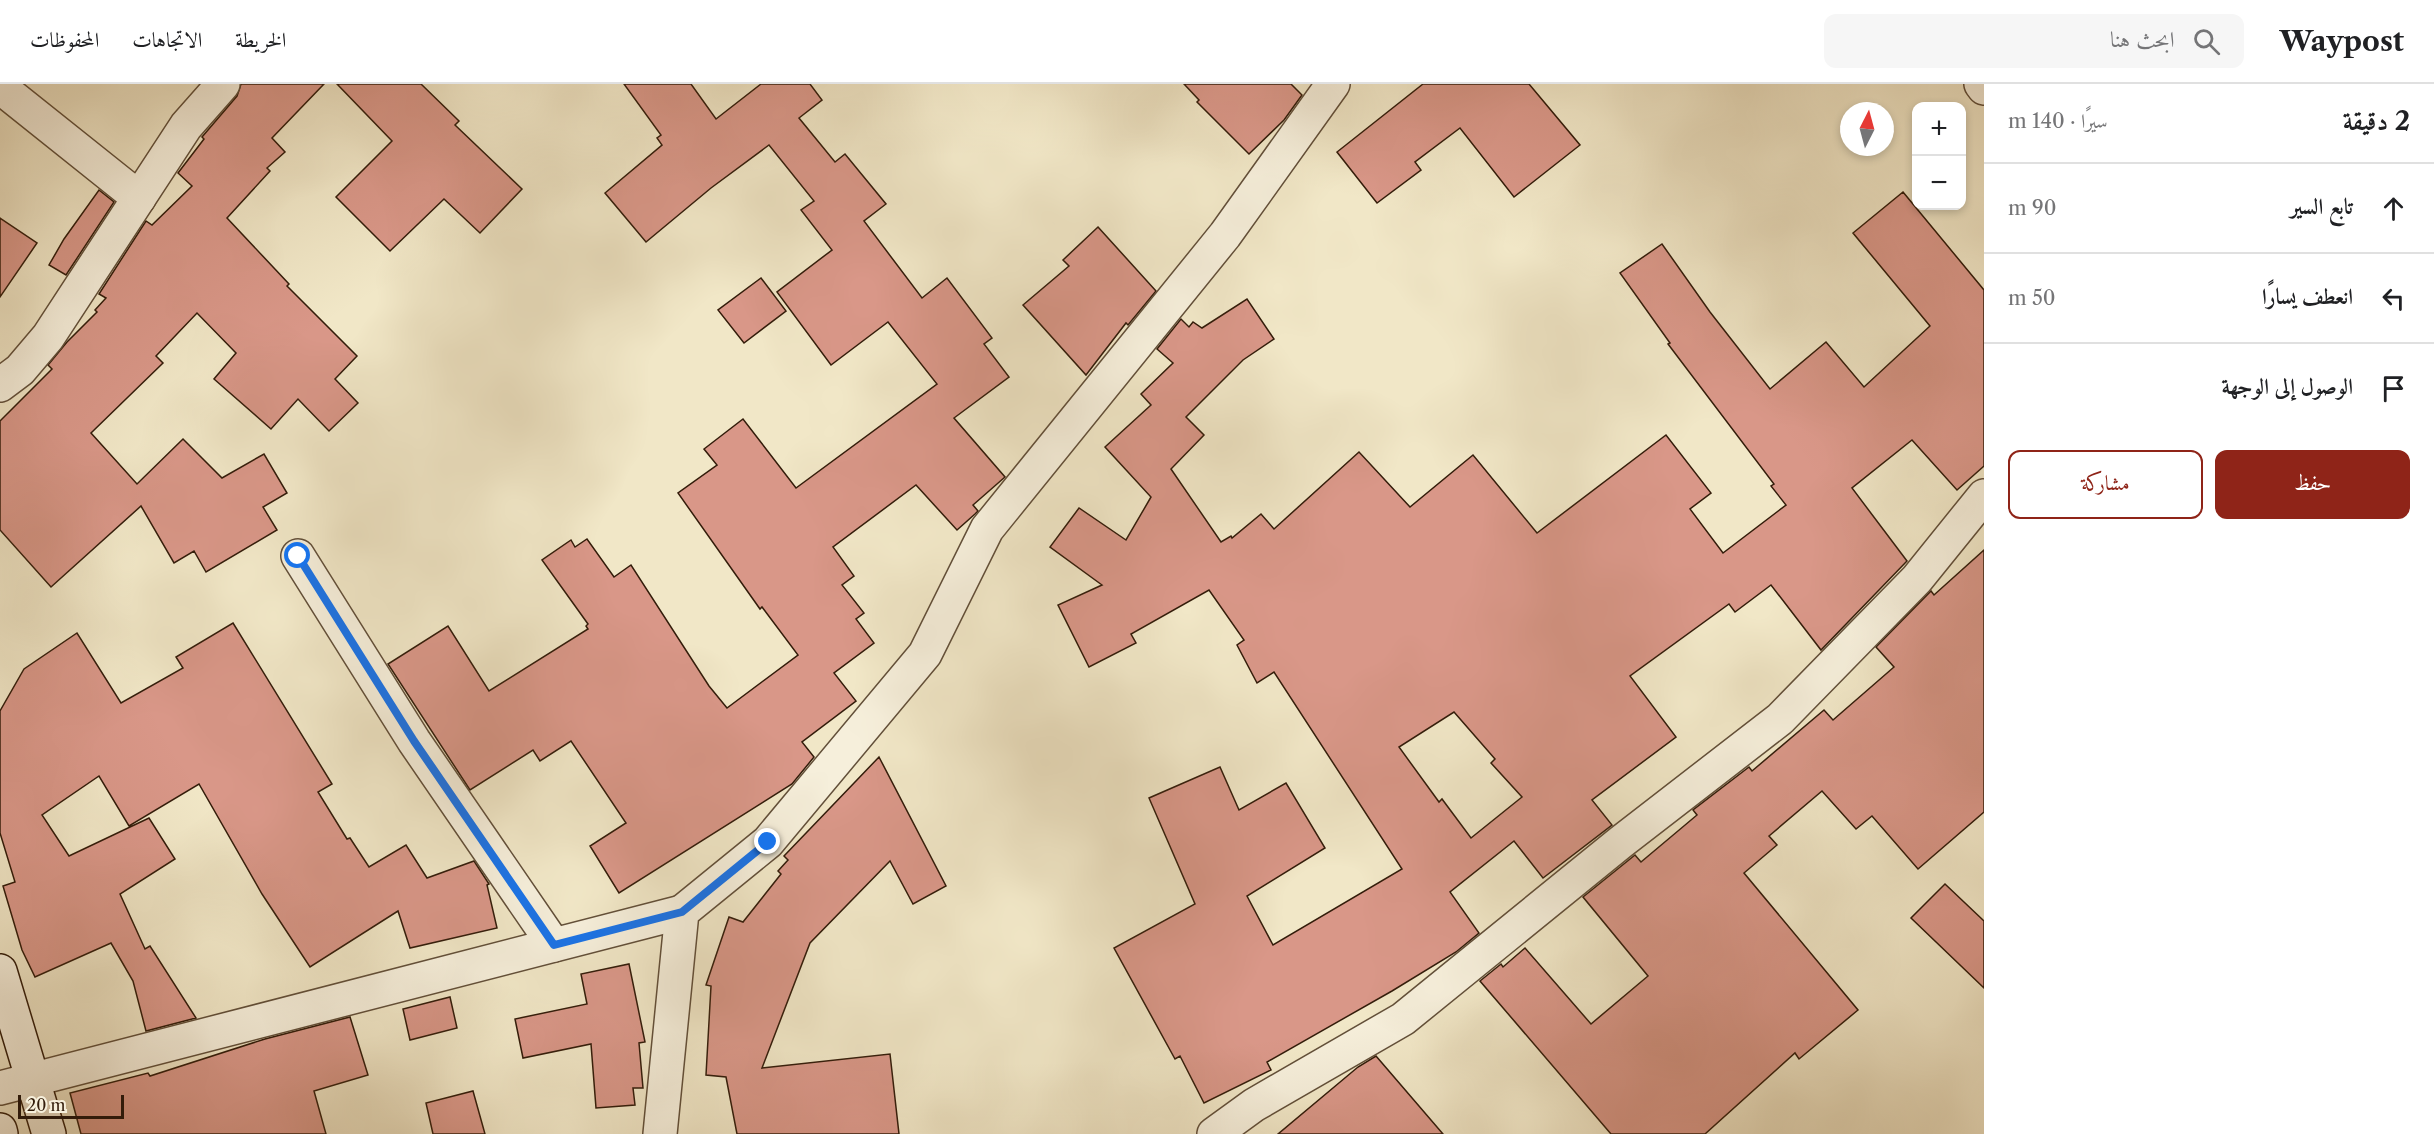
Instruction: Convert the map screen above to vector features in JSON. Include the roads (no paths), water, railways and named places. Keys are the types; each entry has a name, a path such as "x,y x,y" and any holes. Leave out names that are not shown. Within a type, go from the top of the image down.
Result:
{"street":[{"path":"0,385 20,369 48,337 186,126 223,84"},
{"path":"0,1088 682,912 768,842 925,654 987,529 1225,235 1333,84"},
{"path":"1981,84 1984,88"},
{"path":"0,87 139,198"},
{"path":"1214,1134 1254,1105 1403,1019 1621,842 1780,719 1917,579 1984,496"},
{"path":"298,556 414,741 554,945"},
{"path":"660,1134 682,912"},
{"path":"0,971 49,1134"}]}
